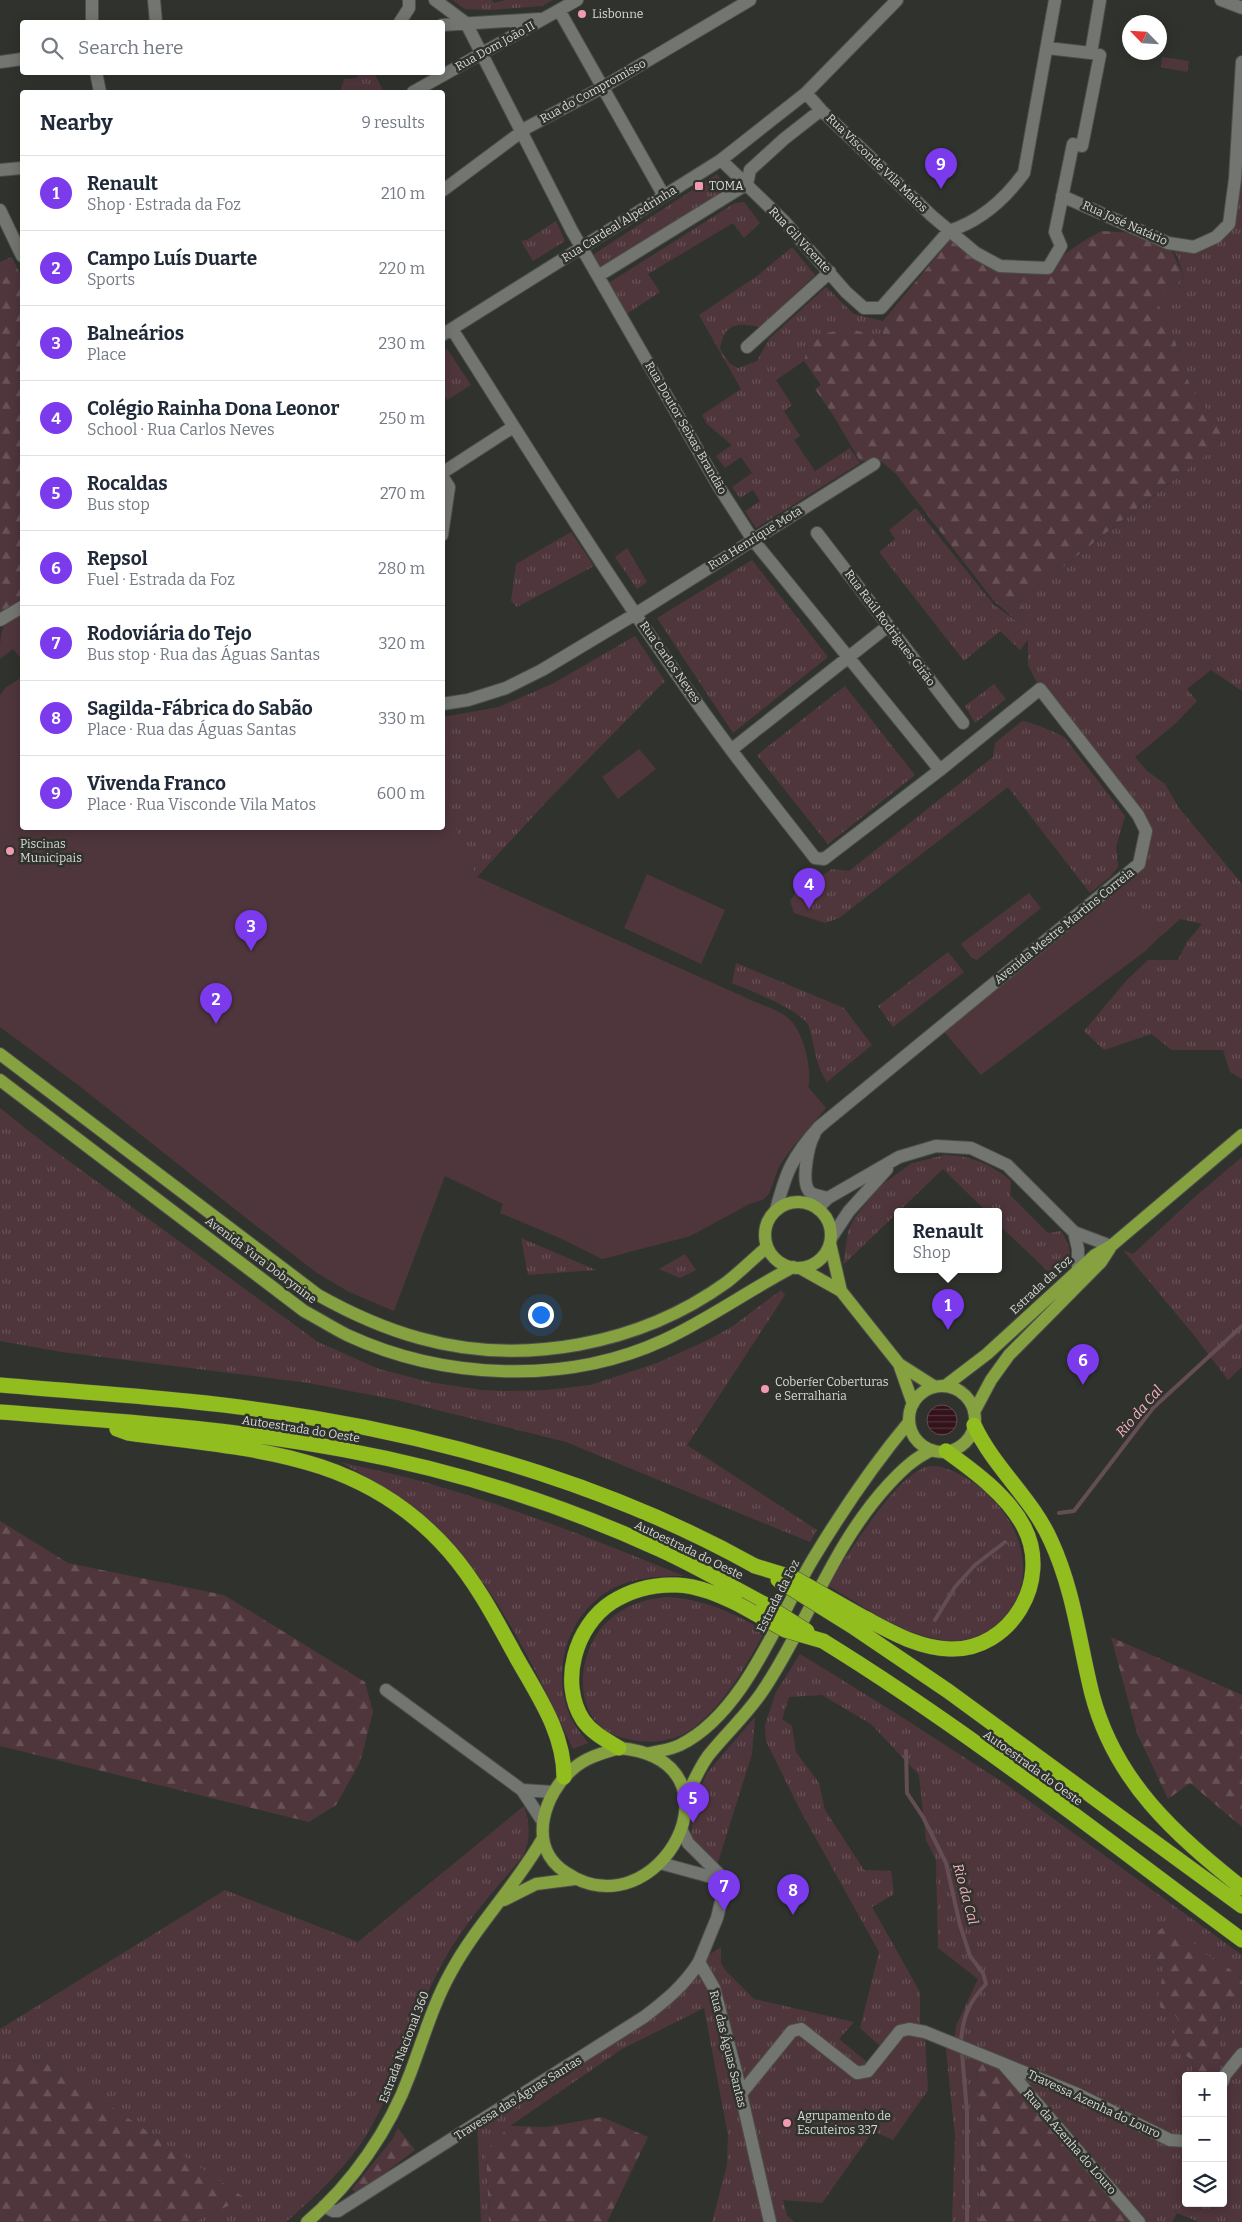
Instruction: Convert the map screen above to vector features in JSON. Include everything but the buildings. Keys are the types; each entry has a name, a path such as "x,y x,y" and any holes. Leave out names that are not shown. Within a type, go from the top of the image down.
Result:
{"highway":[{"name":"Autoestrada do Oeste","path":"0,1385 259,1410 322,1419 425,1441 532,1471 608,1498 690,1532 858,1622 948,1691 1242,1906"},
{"name":"Autoestrada do Oeste","path":"0,1412 278,1438 346,1450 450,1475 556,1508 661,1550 764,1604 855,1660 996,1759 1242,1940"},
{"path":"87,1419 128,1433 274,1453 305,1460 347,1476 402,1507 449,1551 484,1599 558,1737 563,1752 564,1778"},
{"path":"974,1419 992,1459 1032,1507 1051,1540 1071,1592 1093,1697 1105,1730 1125,1770 1135,1786 1166,1823 1191,1847 1242,1888"},
{"path":"858,1622 919,1644 952,1649 966,1648 994,1636 1011,1622 1024,1603 1031,1586 1033,1554 1024,1527 1006,1502 980,1478 939,1451"},
{"path":"619,1748 590,1728 583,1720 572,1690 572,1675 578,1646 586,1630 596,1616 610,1603 625,1595 642,1588 662,1585 697,1588 738,1604 785,1630 823,1641"}],"main road":[{"name":"Avenida Yura Dobrynine","path":"0,1054 318,1296 356,1316 420,1338 464,1347 514,1351 562,1347 612,1336 656,1322 700,1299 728,1280 767,1247"},
{"name":"Avenida Yura Dobrynine","path":"0,1080 304,1311 347,1335 380,1348 420,1360 514,1372 564,1368 614,1358 662,1341 709,1318 796,1268"},
{"name":"Estrada da Foz","path":"940,1386 987,1354 1095,1255 1111,1246 1242,1135"},
{"path":"841,1291 830,1241 828,1221 818,1208 796,1201 785,1204 776,1210 766,1225 767,1247 777,1260 841,1291 899,1364 913,1404"},
{"path":"796,1268 810,1266 819,1260 830,1241"},
{"name":"Estrada da Foz","path":"974,1419 991,1380 1009,1355 1101,1262 1111,1246"},
{"path":"685,1800 696,1774 708,1757 741,1720 765,1688 830,1569 864,1514 913,1460 939,1451 956,1448 970,1435 974,1419 970,1402 964,1394 940,1386 899,1364"},
{"path":"939,1451 916,1440 909,1422 913,1404 926,1390 940,1386"},
{"name":"Estrada da Foz","path":"647,1754 678,1746 692,1738 737,1693 770,1642 812,1560 873,1467 909,1422"},
{"path":"619,1748 633,1749 662,1761 680,1783 686,1812 682,1831 669,1854 660,1863 636,1879 624,1883 597,1885 575,1879 555,1864 548,1853 543,1838 543,1822 552,1792 564,1778 589,1759 619,1748"},
{"name":"Estrada Nacional 360","path":"307,2222 324,2206 363,2160 385,2128 403,2092 432,2012 449,1974 470,1940 526,1868 543,1838"},
{"name":"Estrada Nacional 360","path":"502,1901 536,1884 575,1879"}],"street":[{"path":"92,0 92,20"},
{"path":"154,0 156,20"},
{"path":"401,20 409,8 410,0"},
{"path":"435,0 466,23"},
{"name":"Rua Dom João II","path":"445,74 577,0"},
{"name":"Rua do Compromisso","path":"445,188 523,131 603,88 750,0"},
{"name":"Rua Cardeal Alpedrinha","path":"447,332 721,160 806,93 897,0"},
{"path":"950,231 963,227 988,212 1010,192 1024,173 1055,0"},
{"path":"1091,53 1100,0"},
{"path":"1221,0 1242,8"},
{"path":"559,10 664,196"},
{"path":"445,25 544,18"},
{"name":"Rua Doutor Seixas Brandão","path":"466,23 582,248 719,487 752,540 940,770"},
{"path":"1046,48 1100,55 1082,146 1073,144 1062,196"},
{"path":"0,62 20,59"},
{"name":"Rua José Natário","path":"1062,196 1168,243 1194,247 1216,238 1229,224 1235,179 1242,62"},
{"path":"97,75 100,90"},
{"name":"Rua Dom João II","path":"416,90 443,75"},
{"name":"Rua Visconde Vila Matos","path":"806,93 821,110 950,231 976,253 1000,266 1048,268 1061,246 1055,232 1062,196"},
{"path":"598,276 747,184 750,170 784,139 821,110"},
{"name":"Rua Gil Vicente","path":"721,160 747,184 830,272 846,292 864,308 881,308 950,231"},
{"path":"0,170 20,168"},
{"path":"0,210 20,252"},
{"path":"747,347 830,272"},
{"name":"Rua Carlos Neves","path":"447,332 731,750 815,858 824,859 940,770"},
{"path":"445,472 513,427"},
{"name":"Rua Henrique Mota","path":"445,704 468,700 506,688 542,670 637,614 874,464"},
{"path":"445,480 449,488 445,515"},
{"name":"Rua Raúl Rodrigues Girão","path":"817,533 963,723"},
{"path":"0,631 5,618 20,608"},
{"path":"731,750 888,626"},
{"name":"Avenida Mestre Martins Correia","path":"776,1210 786,1172 799,1149 819,1127 1139,864 1146,831 1138,816 1040,689 940,770"},
{"name":"Avenida Mestre Martins Correia","path":"819,1127 812,1137 809,1149 806,1183 809,1191 828,1198"},
{"path":"818,1208 828,1198 900,1157 936,1146 971,1148 1007,1165 1074,1232 1111,1246"},
{"path":"830,1241 849,1211 900,1157"},
{"path":"1074,1232 1078,1249 1078,1270"},
{"path":"386,1690 522,1790 543,1822"},
{"path":"522,1790 552,1792"},
{"path":"682,1831 688,1843 726,1881"},
{"path":"660,1863 726,1881"},
{"path":"698,1962 716,1918 726,1881"},
{"name":"Rua das Águas Santas","path":"698,1962 714,1988 770,2222"},
{"name":"Travessa das Águas Santas","path":"324,2206 333,2212 338,2211 644,2017 673,1994 688,1979 698,1962"},
{"name":"Travessa Azenha do Louro","path":"740,2094 792,2031 801,2029 857,2073 868,2071 896,2035 900,2031 909,2029 925,2032 1076,2093 1170,2140 1182,2142"},
{"path":"1227,2073 1242,2054"},
{"name":"Rua da Azenha do Louro","path":"1002,2063 1139,2222"}],"green space":[{"path":"453,0 492,0 494,3 506,0 553,0 542,6 490,10 465,9"},
{"path":"1167,58 1189,61 1187,72 1161,67 1162,60 1167,60"},
{"path":"1242,59 1242,691 1211,670 1187,689 1197,701 1176,723 1135,757 1147,771 1165,784 1179,808 1242,884 1242,1079 1230,1072 1223,1050 1172,1050 1151,1034 1104,1050 1084,1031 1126,981 1148,960 1178,960 1187,942 1202,924 1180,919 1160,937 1117,883 1139,864 1146,831 1040,689 1028,665 1028,640 1020,650 1000,631 964,661 879,552 895,539 889,530 916,508 994,605 1018,622 1024,598 1220,445 1216,422 1191,389 1173,335 1157,302 1184,277 1177,256 1168,243 1208,240 1229,217"},
{"path":"357,75 375,75 383,90 341,90 344,79 357,78"},
{"path":"717,174 727,189 600,271 588,258"},
{"path":"744,202 760,223 744,238 733,223 648,274 660,292 622,317 607,284 735,203"},
{"path":"556,221 565,241 533,261 521,241 527,240"},
{"path":"1102,231 1134,233 1168,243 1184,277 1157,302 1173,335 1191,389 1216,422 1222,437 1220,445 1024,598 1018,622 993,600 896,474 881,461 860,461 815,389 821,385 804,361 807,347 818,335 849,328 883,339 883,321 952,238 1022,271 1045,267"},
{"path":"792,247 815,275 760,327 738,325 728,329 720,349 730,364 738,368 757,361 769,339 826,287 854,314 883,321 884,336 883,339 849,328 807,347 804,361 776,380 792,405 784,411 800,436 794,440 815,471 850,448 860,463 756,528 745,511 760,501 753,490 740,498 732,487 752,473 741,457 725,468 716,456 732,445 707,424 702,415 741,389 699,315 757,276"},
{"path":"12,257 20,274 20,608 0,620 0,262"},
{"path":"447,349 471,385 447,400 445,396 445,350"},
{"path":"571,532 594,566 517,607 511,601 516,564"},
{"path":"627,548 647,582 637,589 615,557"},
{"path":"752,560 828,657 733,733 657,618"},
{"path":"20,608 20,658 13,649 0,659 1,635 5,623"},
{"path":"635,636 665,681 550,798 477,877 776,1011 790,1020 799,1033 808,1062 808,1087 826,1108 789,1151 779,1167 768,1195 764,1198 690,1236 602,1259 675,1208 306,1144 264,1232 77,1084 0,1026 0,970 436,830 445,830 445,717 499,707 552,684"},
{"path":"20,678 20,830 445,830 445,803 477,877 786,1016 795,1025 803,1042 808,1062 808,1087 826,1108 779,1166 771,1184 770,1192 763,1200 749,1204 690,1236 602,1259 562,1239 500,1213 503,1204 445,1176 394,1311 349,1292 317,1273 77,1084 0,1027 0,695 5,688"},
{"path":"994,684 1006,699 975,723 965,706"},
{"path":"845,686 915,775 828,844 757,755"},
{"path":"1022,721 1044,728 1065,738 1125,816 1116,847 1118,867 1110,877 1090,893 1008,787 839,918 825,923 794,913 790,901 795,894 832,869 849,871 993,757 995,743"},
{"path":"639,749 656,769 618,799 602,777"},
{"path":"647,874 725,910 701,964 624,928"},
{"path":"1117,883 1160,937 1144,952 981,1075 940,1027"},
{"path":"1029,893 1041,908 977,960 972,958 961,944"},
{"path":"948,952 964,972 893,1027 878,1006"},
{"path":"736,963 844,1008 872,1045 827,1082 820,1069 809,1027 805,1021 787,1008 732,983"},
{"path":"0,1108 48,1146 318,1342 379,1369 429,1382 482,1390 505,1391 547,1390 590,1385 657,1363 708,1340 733,1326 781,1290 785,1295 687,1445 817,1530 810,1542 566,1442 397,1400 309,1383 62,1352 0,1341"},
{"path":"945,1155 972,1159 996,1170 1011,1181 1010,1195 1048,1233 1061,1231 1070,1251 1066,1267 1056,1279 1002,1228 1002,1208 983,1208 943,1169 902,1208 894,1208 894,1216 843,1265 848,1231 855,1217 880,1186 912,1163"},
{"path":"1242,1157 1242,1367 1228,1380 1193,1334 1123,1250 1133,1254 1197,1195"},
{"path":"521,1238 596,1270 528,1275"},
{"path":"685,1254 696,1270 680,1278 659,1269"},
{"path":"340,1462 418,1480 475,1497 595,1540 684,1576 635,1580 620,1585 604,1594 590,1606 578,1621 564,1655 563,1693 570,1715 588,1743 573,1749 530,1661 496,1601 477,1573 456,1548 435,1525 402,1498"},
{"path":"937,1466 961,1475 983,1490 1001,1509 1015,1532 1022,1556 1022,1580 1014,1604 996,1625 990,1629 978,1636 957,1641 927,1637 912,1632 882,1618 827,1585 872,1519 900,1486 913,1474 926,1467"},
{"path":"0,1521 68,1563 224,1595 365,1682 373,1712 360,1762 336,1805 309,1822 0,1746"},
{"path":"680,1598 718,1608 742,1618 765,1631 734,1684 715,1708 693,1728 674,1738 654,1742 617,1736 598,1724 590,1713 585,1700 583,1686 587,1656 600,1630 615,1615 636,1604 651,1599"},
{"path":"1111,1637 1242,1695 1242,1827 1190,1783 1168,1799 1137,1733"},
{"path":"800,1654 1007,1785 1242,1955 1242,1980 1222,1962 1206,1955 1176,1927 1153,1942 1156,1960 1163,1967 1165,1978 1160,1986 1161,2008 1173,2012 1179,2022 1171,2045 1192,2060 1194,2072 1182,2072 1182,2207 1227,2207 1227,2072 1219,2072 1221,2060 1218,2023 1224,2008 1231,2001 1242,1995 1242,2222 1199,2222 1177,2213 1172,2222 1139,2222 975,2052 981,2139 979,2222 952,2222 955,2137 945,2040 954,2043 956,2026 978,1979 938,1948 936,1860 926,1840 919,1775 871,1724 822,1695 789,1697 782,1719 792,1726 796,1752 819,1783 825,1810 864,1870 891,1871 894,1894 872,1907 920,1992 920,2031 925,2035 928,2090 893,2140 873,2131 822,2203 783,2200 787,2216 795,2222 712,2222 727,2165 728,2135 704,2008 622,2049 510,2126 486,2150 489,2222 481,2222 477,2123 644,2017 699,1962 721,1947 721,1963 726,1971 754,1999 854,2022 839,2039 868,2063 881,2047 860,2028 879,1952 799,1808 766,1741 765,1725 776,1692"},
{"path":"755,1717 752,1754 717,1865 695,1844 691,1834 696,1798 707,1773"},
{"path":"524,1806 529,1831 523,1856 470,1920 443,1962 424,2003 381,2109 370,2129 342,2167 321,2190 286,2222 194,2222 244,2198 46,2062 0,2060 0,2029 225,1890 358,1942"},
{"path":"1164,1926 1176,1927 1206,1955 1222,1962 1242,1980 1242,1995 1231,2001 1220,2015 1218,2031 1221,2060 1219,2072 1194,2072 1192,2060 1170,2045 1179,2022 1173,2012 1161,2008 1159,2002 1158,1997 1163,1967 1156,1960 1151,1938"},
{"path":"975,2052 1002,2063 1139,2222 979,2222 981,2139"},
{"path":"0,2060 46,2062 245,2198 194,2222 0,2222"},
{"path":"602,2117 648,2137 607,2222 489,2222 486,2150 510,2126 547,2127"},
{"path":"398,2128 415,2150 357,2194 352,2189 392,2140"}],"shaded area":[{"path":"942,1405 952,1410 957,1420 952,1430 942,1435 932,1430 927,1420 932,1410"}],"waterway":[{"name":"Rio da Cal","path":"1059,1513 1074,1511 1153,1408 1242,1326"},
{"path":"935,1620 955,1587 975,1565 1005,1542"},
{"name":"Rio da Cal","path":"906,1751 907,1793 923,1817 946,1863 960,1925 970,1956 983,1973 986,1984 971,2003 963,2024 961,2041"},
{"name":"Rio da Cal","path":"962,2053 967,2112 967,2222"}],"place":[{"name":"Lisbonne","path":"582,14"},
{"name":"TOMA","path":"699,186"},
{"name":"Vivenda Franco","path":"941,189"},
{"name":"Piscinas Municipais","path":"10,851"},
{"name":"Colégio Rainha Dona Leonor","path":"809,909"},
{"name":"Balneários","path":"251,951"},
{"name":"Campo Luís Duarte","path":"216,1024"},
{"name":"Renault","path":"948,1330"},
{"name":"Repsol","path":"1083,1385"},
{"name":"Coberfer Coberturas e Serralharia","path":"765,1389"},
{"name":"Rocaldas","path":"693,1823"},
{"name":"Rodoviária do Tejo","path":"724,1911"},
{"name":"Sagilda-Fábrica do Sabão","path":"793,1915"},
{"name":"Agrupamento de Escuteiros 337","path":"787,2123"}]}
